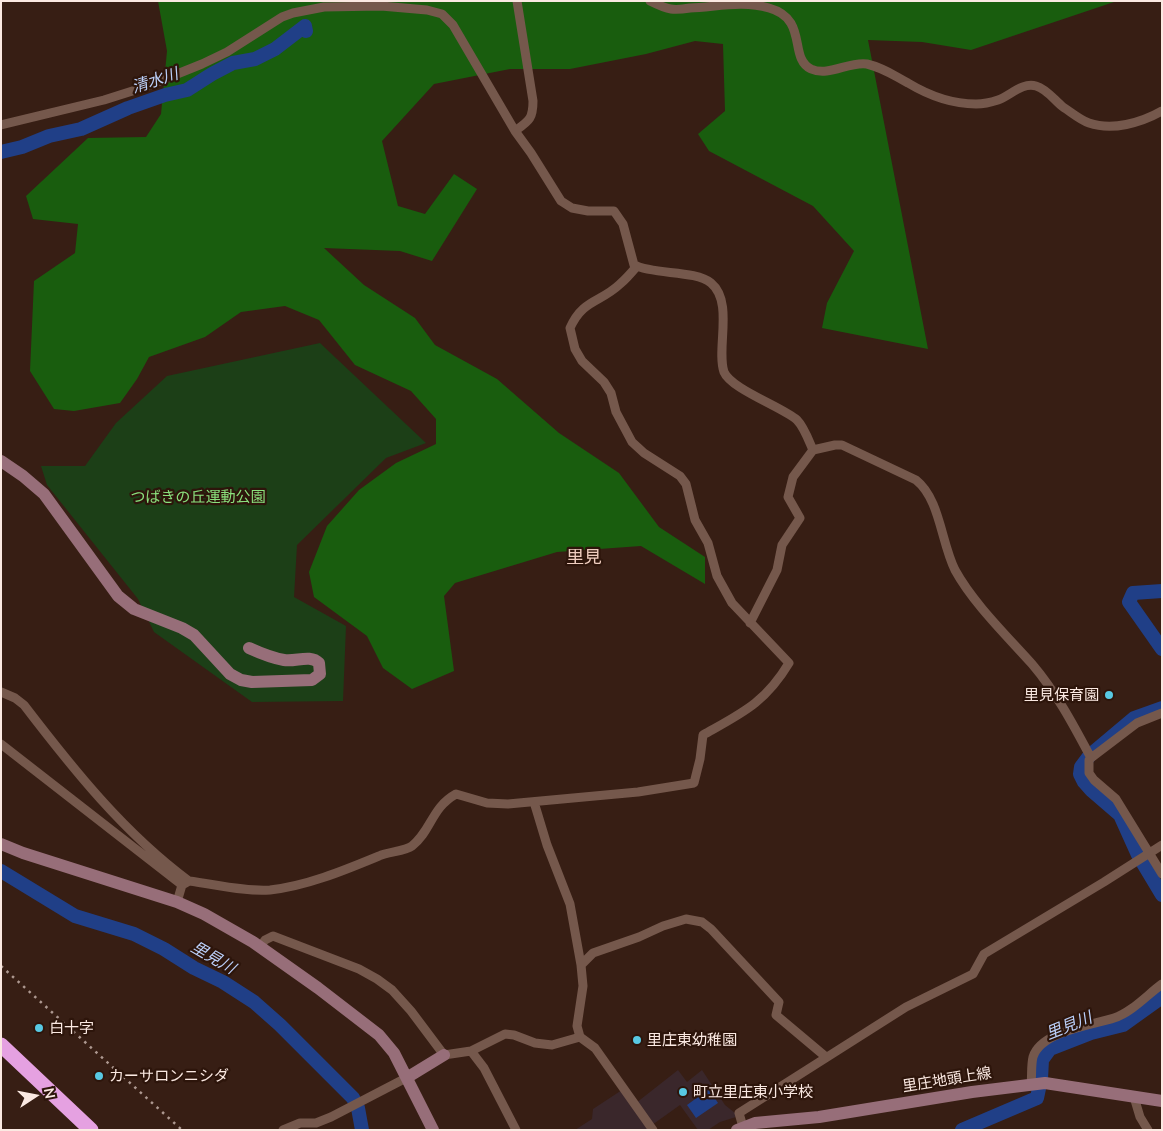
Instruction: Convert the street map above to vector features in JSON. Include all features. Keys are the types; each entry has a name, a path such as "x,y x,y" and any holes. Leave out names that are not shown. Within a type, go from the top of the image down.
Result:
{"highway":[{"path":"1,1045 91,1130"}],"street":[{"path":"515,132 533,114 533,100 517,1"},
{"path":"650,1 671,10 706,8 727,4 767,7 778,11 788,18 794,28 801,57 806,65 812,69 822,72 864,64 887,70 907,83 954,102 977,104 999,100 1019,88 1035,86 1045,91 1062,106 1088,123 1108,127 1134,122 1162,111"},
{"path":"1,125 104,100 145,87 202,64 226,52 282,17 294,13 324,7 381,6 427,10 442,14 453,26 515,132 531,153 561,201 572,208 614,211 623,224 634,265 645,270 700,278 710,282 716,288 720,298 724,323 722,358 724,373 733,382 797,421 814,450"},
{"path":"1,744 186,883 269,890 297,884 350,868 388,852 411,847 427,830 431,819 445,801 456,794 495,804 638,792 694,783 703,735 754,706 769,692 789,663 732,603 717,576 708,543 695,520 686,484 680,476 644,453 632,442 616,412 611,393 604,382 582,361 575,349 570,328 576,316 586,305 620,285 637,266"},
{"path":"750,623 777,570 782,545 800,518 788,497 793,477 814,450 842,445 916,480 928,492 934,505 944,543 955,570 983,609 1033,666 1067,713 1091,758"},
{"path":"1,461 44,494 118,596 134,609 182,628 194,635 230,674 241,680 252,682 312,680 320,674 319,663 316,660 310,658 286,661 249,648"},
{"path":"1,692 15,698 24,705 77,773 108,808 186,883"},
{"path":"1162,713 1137,723 1089,760 1089,773 1094,780 1116,799 1162,874"},
{"path":"534,802 547,844 570,904 583,986 577,1026 580,1037 595,1048 653,1130"},
{"path":"1,844 23,853 177,902 204,914 260,947 318,988 379,1035 394,1054 408,1077 433,1130"},
{"path":"740,1128 739,1113 906,1008 972,974 984,954 1162,845"},
{"path":"177,902 186,883"},
{"path":"581,964 593,953 639,937 663,926 686,919 702,922 779,1002 776,1014 826,1057"},
{"path":"260,947 273,936 359,969 377,979 392,990 411,1011 444,1055"},
{"path":"1037,1084 1033,1058 1035,1053 1046,1042 1072,1028 1115,1017 1125,1012 1162,984"},
{"path":"283,1130 300,1124 316,1123 331,1117 408,1077 444,1055 471,1051 504,1034 514,1035 535,1043 552,1045 580,1037"},
{"path":"471,1051 484,1068 516,1130"},
{"name":"里庄地頭上線","path":"740,1128 754,1123 818,1117 972,1092 1037,1084 1162,1101"},
{"path":"1134,1097 1140,1117 1148,1130"}],"shaded area":[{"name":"町立里庄東小学校","path":"678,1070 687,1082 702,1070 725,1105 735,1113 736,1117 720,1122 708,1130 698,1130 680,1105 652,1125 636,1103"},
{"path":"622,1090 650,1130 575,1130 592,1119 593,1109"}],"green space":[{"path":"158,1 1117,1 971,50 922,42 868,40 928,349 822,328 827,303 854,251 813,206 709,151 698,134 725,111 723,44 695,41 646,54 570,69 510,69 434,84 382,141 398,206 425,214 454,174 477,189 432,261 400,251 324,248 364,285 415,318 435,345 497,379 559,433 619,473 659,527 705,557 705,584 641,546 557,552 455,583 444,596 454,671 412,689 383,668 367,636 314,597 309,572 327,526 359,490 396,463 436,444 436,419 411,391 355,365 319,320 285,306 241,312 205,337 149,357 137,379 120,403 74,411 54,409 30,371 34,281 75,253 78,224 33,219 26,196 88,138 146,137 161,114 167,51"},
{"name":"つばきの丘運動公園","path":"320,343 426,443 386,458 297,545 294,597 346,626 343,701 252,702 154,632 138,599 47,485 41,466 85,466 116,423 167,376"}],"water":[{"path":"709,1089 718,1103 696,1118 687,1105"}],"waterway":[{"name":"清水川","path":"1,152 22,147 49,136 81,129 128,108 165,95 187,90 233,63 255,59 275,49 305,26 306,31"},
{"name":"里見川","path":"1162,591 1133,593 1129,602 1162,649"},
{"name":"里見川","path":"1162,708 1134,718 1090,755 1081,767 1080,774 1091,790 1120,815 1138,855 1162,895"},
{"name":"里見川","path":"1,871 75,916 134,934 223,982 254,1002 280,1025 353,1098 358,1108 362,1130"},
{"name":"里見川","path":"962,1130 1037,1098 1042,1060 1050,1049 1091,1033 1123,1025 1162,997"}],"railway":[{"path":"1,966 182,1130"}],"place":[{"name":"里見保育園","path":"1109,695"},
{"name":"白十字","path":"39,1028"},
{"name":"里庄東幼稚園","path":"637,1040"},
{"name":"カーサロンニシダ","path":"99,1076"},
{"name":"町立里庄東小学校","path":"683,1092"}],"district":[{"name":"里見","path":"584,558"}]}
